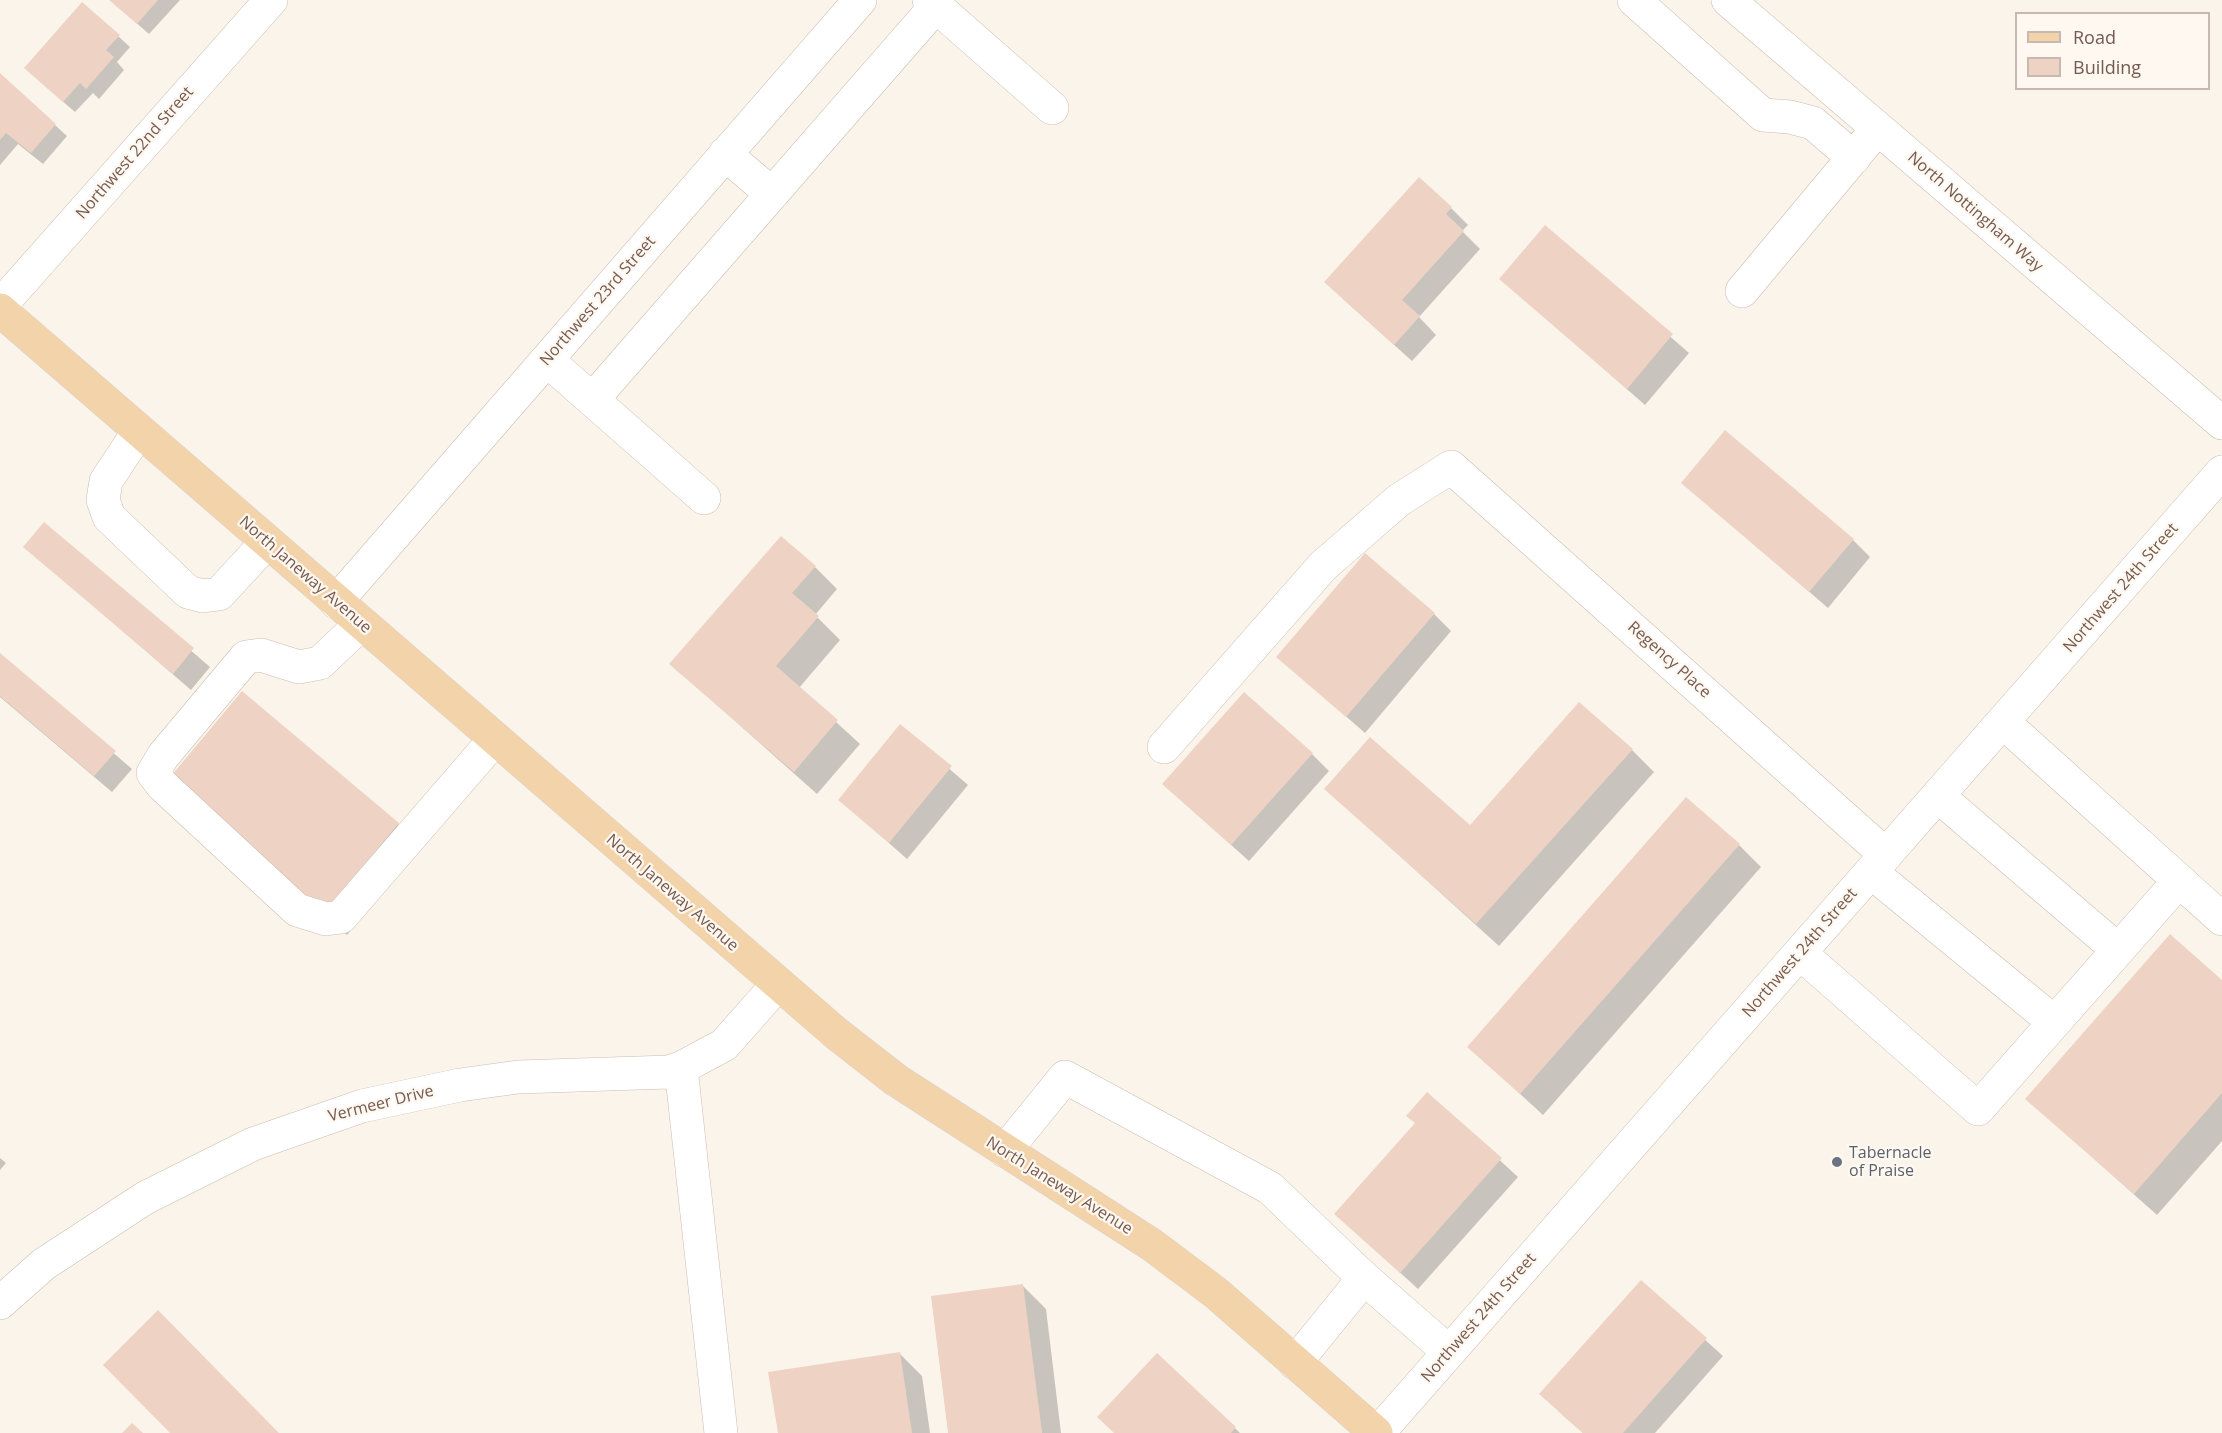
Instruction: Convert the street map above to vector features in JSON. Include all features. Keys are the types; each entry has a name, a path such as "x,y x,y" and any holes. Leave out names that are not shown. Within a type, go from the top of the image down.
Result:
{"main road":[{"name":"North Janeway Avenue","path":"0,308 778,984 896,1080 1152,1245 1216,1293 1377,1433"}],"street":[{"name":"Northwest 22nd Street","path":"0,308 271,0"},
{"name":"Northwest 23rd Street","path":"336,602 860,0"},
{"path":"1634,0 1763,115 1790,117 1813,123 1854,158"},
{"name":"North Nottingham Way","path":"1728,0 2222,423"},
{"path":"592,400 772,194 932,3 1052,108"},
{"path":"1742,291 1878,129"},
{"path":"725,154 772,194"},
{"path":"547,360 704,498"},
{"path":"139,431 106,481 103,500 110,517 188,592 203,596 219,594 267,542"},
{"name":"Regency Place","path":"1164,747 1323,566 1399,500 1451,467 2054,1022"},
{"name":"Northwest 24th Street","path":"1377,1433 2222,472"},
{"path":"361,624 320,663 299,667 261,655 246,657 163,756 153,773 162,785 297,910 326,919 341,917 495,739"},
{"path":"2003,722 2222,919"},
{"path":"1938,796 2118,950"},
{"path":"1800,953 1978,1109 2179,880"},
{"name":"Vermeer Drive","path":"0,1303 44,1264 145,1198 253,1144 305,1124 400,1096 471,1083 518,1077 669,1072 724,1045 778,984"},
{"path":"681,1068 721,1433"},
{"path":"1005,1152 1065,1077 1270,1188 1364,1278 1449,1352"},
{"path":"1295,1363 1364,1278"}],"building":[{"path":"109,0 158,0 137,24"},
{"path":"82,2 120,35 106,50 114,57 86,89 80,83 63,102 24,68"},
{"path":"0,73 56,124 31,153 6,133 0,140"},
{"path":"1419,177 1452,207 1446,214 1464,231 1402,300 1420,316 1394,345 1324,282"},
{"path":"1545,225 1673,334 1627,389 1499,279"},
{"path":"1725,430 1854,539 1809,592 1681,483"},
{"path":"44,522 194,648 173,674 23,547"},
{"path":"781,536 816,566 792,593 819,616 776,666 838,720 794,772 669,664"},
{"path":"1365,553 1435,613 1346,717 1276,657"},
{"path":"0,653 116,751 94,776 0,696"},
{"path":"242,691 399,823 323,914 166,782"},
{"path":"1244,692 1313,753 1231,845 1162,784"},
{"path":"1579,702 1633,749 1476,924 1324,789 1370,737 1470,825"},
{"path":"900,724 952,766 889,843 838,800"},
{"path":"1686,797 1740,844 1520,1094 1467,1047"},
{"path":"2170,934 2222,980 2222,1093 2134,1194 2025,1099"},
{"path":"1427,1092 1502,1158 1400,1273 1334,1214 1415,1123 1406,1116"},
{"path":"1641,1280 1707,1338 1623,1433 1583,1433 1539,1394"},
{"path":"1023,1284 1042,1433 948,1433 931,1296"},
{"path":"158,1310 279,1433 170,1433 103,1365"},
{"path":"900,1352 912,1433 778,1433 768,1372"},
{"path":"1157,1353 1236,1427 1231,1433 1114,1433 1097,1417"},
{"path":"132,1423 143,1433 122,1433"}],"place":[{"name":"Tabernacle of Praise","path":"1837,1162"}]}
